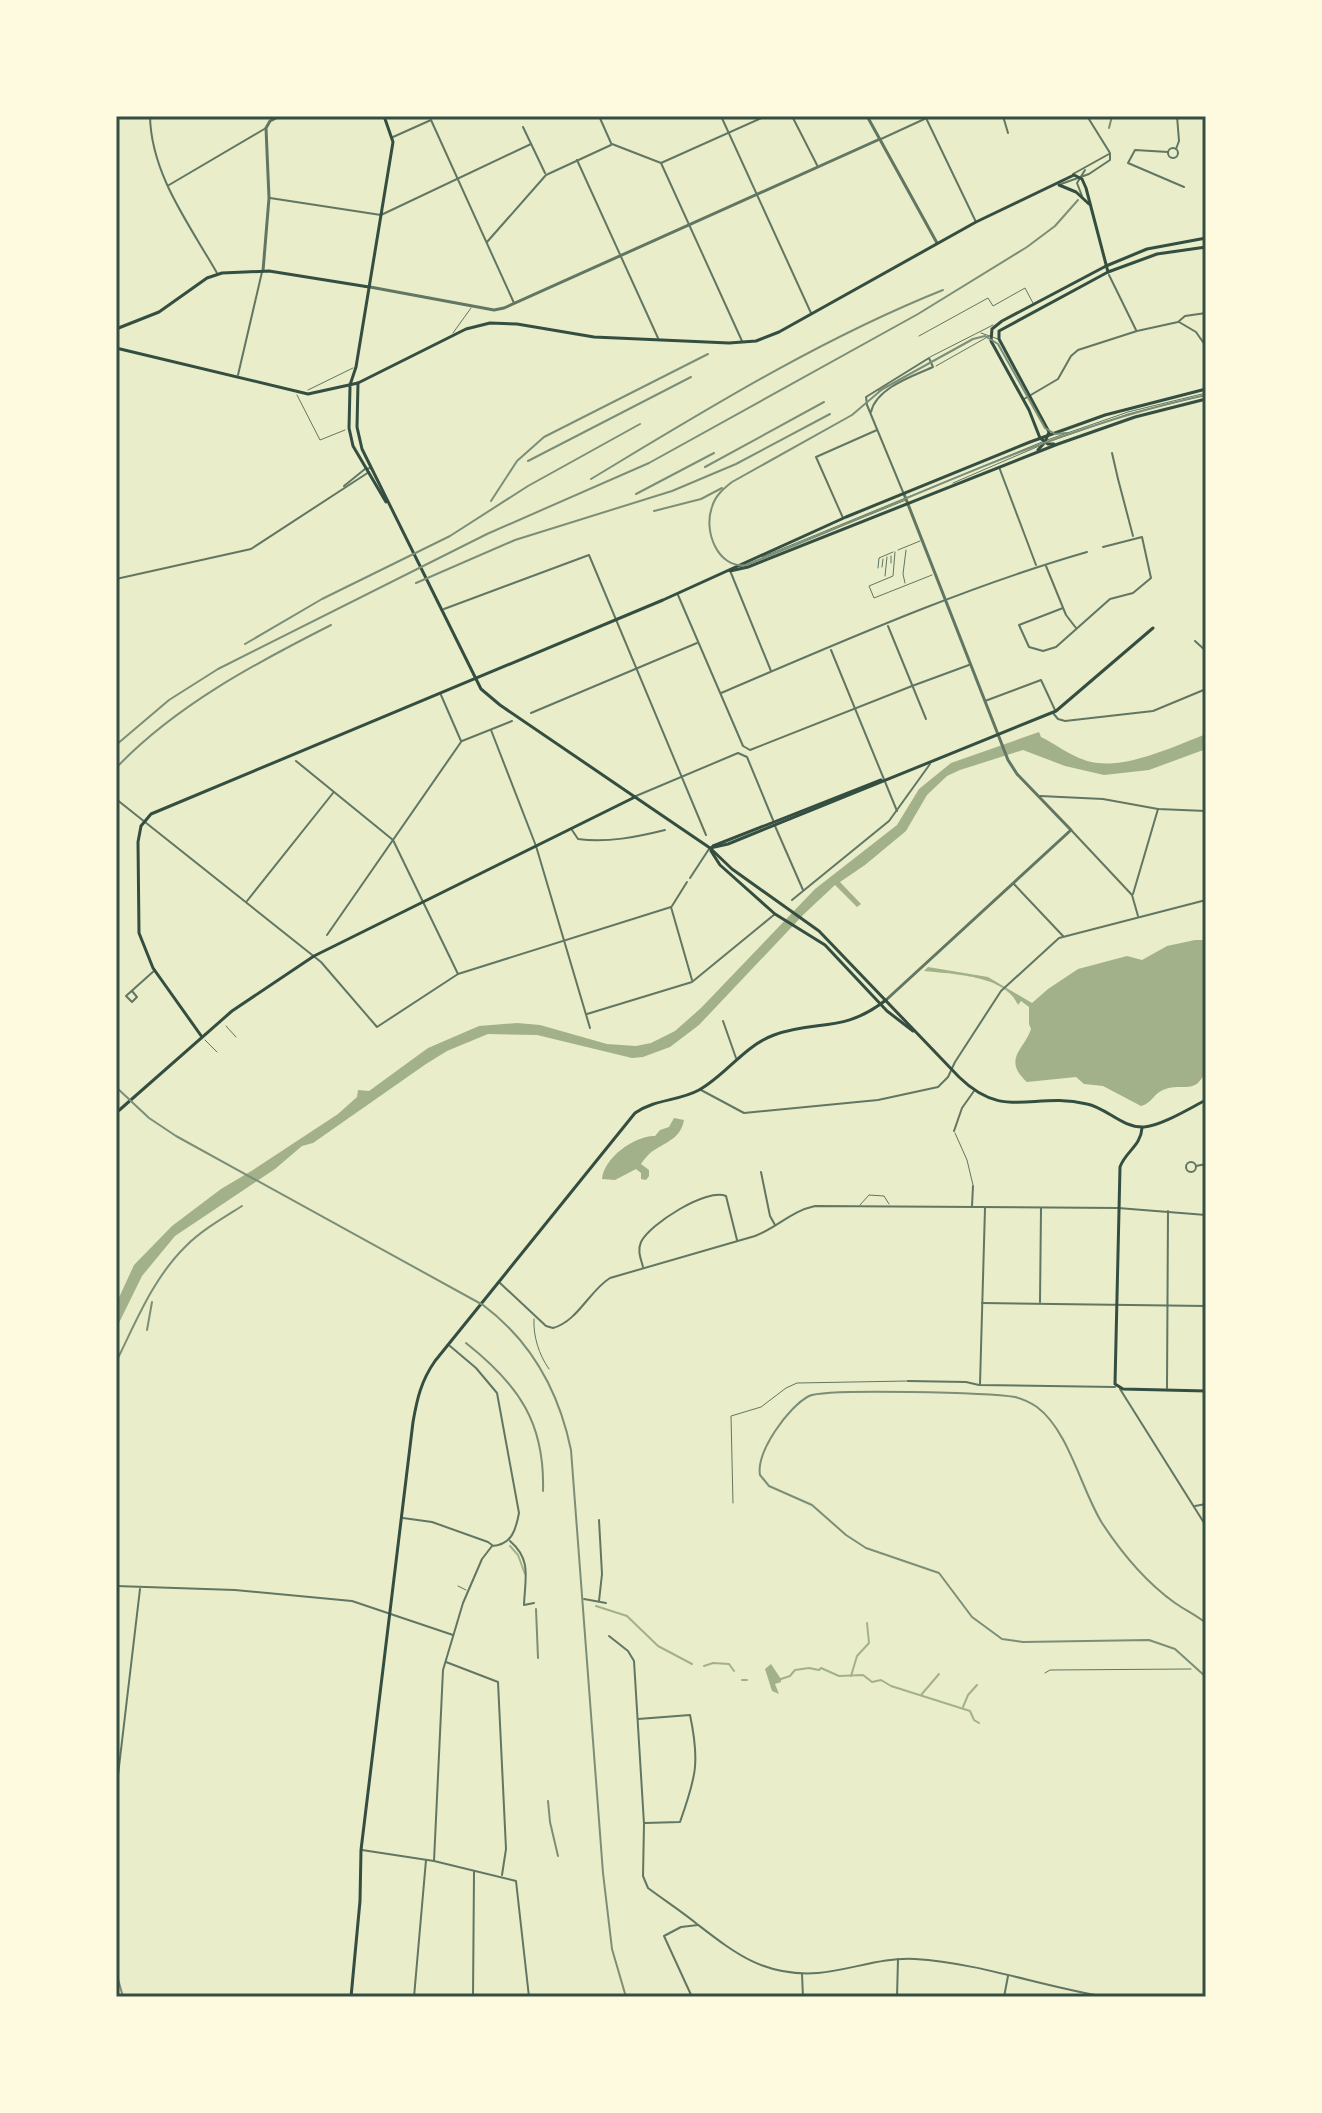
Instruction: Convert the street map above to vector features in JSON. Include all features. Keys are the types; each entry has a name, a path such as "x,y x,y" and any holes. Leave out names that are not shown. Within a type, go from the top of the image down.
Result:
{"main road":[{"path":"384,116 393,137 356,367 350,385 349,428 353,446 394,515"},
{"path":"116,347 308,394 358,383 452,335 480,325 504,323 594,337 742,343 771,336 976,222 1057,185 1070,175 1079,177 1086,188 1108,272"},
{"path":"1057,185 1070,188 1089,204"},
{"path":"1044,442 991,341 996,324 1144,249 1206,238"},
{"path":"1049,435 999,339 999,331 1108,272 1157,254 1206,247"},
{"path":"116,335 118,328 159,312 207,278 218,274 263,271 369,287"},
{"path":"356,367 357,433 475,679 492,699 710,848 732,869 804,919 974,1091 998,1102 1044,1100 1083,1103 1142,1127 1153,1125 1206,1100"},
{"path":"1035,452 1049,435 1143,403 1206,394"},
{"path":"202,1037 155,970 139,933 138,842 144,821 151,814 678,594 843,519 951,486 1035,452 1206,394"},
{"path":"730,571 748,567 905,499 947,476 1044,442 1058,444"},
{"path":"710,848 725,846 774,823 1054,711 1153,628"},
{"path":"116,1113 240,1005 314,956 635,797"},
{"path":"710,848 715,860 775,914 825,945 880,1004 919,1036"},
{"path":"351,1997 360,1901 361,1850 417,1393 428,1371 635,1113 657,1101 700,1089 771,1036 848,1022 886,1000"},
{"path":"1142,1127 1138,1144 1121,1165 1114,1376 1118,1387 1206,1391"}],"street":[{"path":"150,116 151,143 168,186 218,274"},
{"path":"168,186 266,128 270,121 280,116"},
{"path":"599,116 612,144 661,163 742,343"},
{"path":"721,116 811,313"},
{"path":"661,163 766,116"},
{"path":"792,116 818,167"},
{"path":"867,116 937,243"},
{"path":"369,287 497,310 931,116"},
{"path":"1003,116 1008,133"},
{"path":"1057,185 1089,174 1110,160 1110,154 1087,116"},
{"path":"1168,152 1174,158 1178,153 1177,116"},
{"path":"926,118 976,222"},
{"path":"393,137 431,120 514,304"},
{"path":"523,127 546,175"},
{"path":"237,378 263,271 269,198 266,128"},
{"path":"269,198 381,215 531,144"},
{"path":"487,242 546,175 612,144"},
{"path":"1176,149 1168,152 1135,150 1128,163 1184,187"},
{"path":"1070,175 1110,154"},
{"path":"577,160 659,340"},
{"path":"1082,196 1079,177 1085,169"},
{"path":"1108,272 1137,331"},
{"path":"1023,400 1058,379 1078,350 1178,322 1185,316 1206,313"},
{"path":"1178,322 1196,332 1205,345"},
{"path":"871,412 876,400 884,393 933,367 929,358 867,395 866,402 1008,760 1017,774 1132,895 1138,917"},
{"path":"843,519 816,457 878,430"},
{"path":"1112,453 1134,538"},
{"path":"999,467 1037,567"},
{"path":"116,579 251,549 372,468"},
{"path":"1063,608 1019,625 1029,647 1043,651 1056,647 1110,599 1133,593 1151,578 1142,537 1103,547"},
{"path":"721,693 945,601 1087,552"},
{"path":"440,610 589,555 706,835"},
{"path":"1046,565 1063,608 1077,629"},
{"path":"730,571 772,672"},
{"path":"678,594 743,746 750,750 970,665"},
{"path":"888,625 926,719"},
{"path":"1195,641 1206,651"},
{"path":"531,713 698,643"},
{"path":"830,649 897,812"},
{"path":"985,701 1041,680 1058,719 1065,721 1147,712 1206,689"},
{"path":"440,694 461,742"},
{"path":"327,935 461,742 512,721"},
{"path":"491,730 536,846 590,1028"},
{"path":"635,797 738,753 747,757 803,890"},
{"path":"792,900 876,833 897,812 932,760"},
{"path":"296,761 393,840 458,974"},
{"path":"246,902 334,792"},
{"path":"1039,796 1103,799 1158,809 1206,811"},
{"path":"116,799 314,956 377,1027 458,974 671,907 687,882"},
{"path":"1132,895 1158,809"},
{"path":"572,829 576,837 582,840 633,837 665,830"},
{"path":"886,1000 1071,830"},
{"path":"690,878 710,848"},
{"path":"1013,882 1063,936"},
{"path":"700,1089 744,1113 878,1100 940,1088 1001,991 1063,936 1206,900"},
{"path":"671,907 692,982"},
{"path":"586,1015 692,982 775,914"},
{"path":"801,930 807,927 804,919"},
{"path":"132,991 155,970"},
{"path":"723,1021 732,1053 737,1059"},
{"path":"954,1131 961,1110 974,1091"},
{"path":"1196,1166 1206,1164"},
{"path":"761,1172 770,1216 775,1225"},
{"path":"972,1207 973,1186"},
{"path":"643,1267 639,1252 644,1238 699,1197 720,1193 726,1196 737,1241"},
{"path":"499,1282 546,1326 558,1327 568,1321 606,1280 755,1236 809,1207 1118,1208 1206,1215"},
{"path":"979,1385 985,1208"},
{"path":"1040,1303 1041,1208"},
{"path":"1167,1390 1168,1211"},
{"path":"982,1304 1206,1306"},
{"path":"402,1518 442,1525 492,1546 509,1540 517,1525 518,1500 497,1393 476,1368 449,1345"},
{"path":"908,1381 1118,1387 1206,1526"},
{"path":"1193,1507 1206,1504"},
{"path":"599,1520 602,1574 599,1601"},
{"path":"509,1540 521,1550 526,1562 524,1605 534,1603"},
{"path":"434,1861 445,1662 468,1591 482,1559 492,1546"},
{"path":"116,1586 235,1590 337,1599 363,1604 453,1635"},
{"path":"116,1792 140,1588"},
{"path":"584,1599 606,1603"},
{"path":"609,1636 628,1651 634,1661 644,1824 643,1876 648,1888 725,1947 749,1962 802,1974 837,1971 898,1959 939,1962 1107,1997"},
{"path":"445,1662 498,1682 506,1849 502,1876"},
{"path":"637,1720 690,1715 697,1753 695,1780 680,1822 644,1824"},
{"path":"361,1850 434,1861 516,1881 529,1997"},
{"path":"414,1997 426,1860"},
{"path":"473,1997 474,1871"},
{"path":"692,1997 664,1936 681,1927 699,1925"},
{"path":"897,1997 898,1959"},
{"path":"802,1974 803,1997"},
{"path":"1004,1997 1009,1975"}],"lane":[{"path":"919,336 988,298 993,306 1025,288 1034,304"},
{"path":"452,335 474,304"},
{"path":"929,358 996,324"},
{"path":"933,367 999,331"},
{"path":"978,333 999,339"},
{"path":"308,394 309,389 356,367"},
{"path":"297,393 297,400 320,440 349,428"},
{"path":"905,499 1044,442 1128,414 1206,394"},
{"path":"951,486 954,481 1044,442"},
{"path":"947,476 953,478"},
{"path":"878,568 879,558 920,541"},
{"path":"906,547 903,579 907,585"},
{"path":"891,563 893,552"},
{"path":"893,552 893,576 869,586 874,598 934,574"},
{"path":"885,579 887,555"},
{"path":"882,567 883,557"},
{"path":"226,1026 236,1037"},
{"path":"202,1037 217,1052"},
{"path":"954,1131 968,1163 973,1186"},
{"path":"860,1205 869,1195 884,1196 891,1206"},
{"path":"535,1316 534,1328 541,1358 549,1369"},
{"path":"733,1503 731,1416 761,1407 797,1383 908,1381"},
{"path":"458,1586 468,1591"},
{"path":"1045,1673 1050,1670 1191,1669"}],"shaded area":[{"path":"1039,732 1041,737 1068,753 1098,763 1138,759 1206,734 1206,749 1149,770 1104,775 1065,766 1023,750 947,776 927,795 906,831 840,882 861,904 857,907 835,885 699,1025 670,1047 632,1058 537,1035 488,1034 447,1051 313,1143 302,1146 275,1169 175,1236 142,1276 116,1329 116,1304 134,1265 172,1226 221,1189 338,1114 357,1097 358,1090 369,1091 428,1048 479,1026 540,1025 607,1044 636,1046 651,1043 675,1031 815,889 897,825 919,789 951,763"},
{"path":"1206,940 1206,1073 1198,1083 1166,1089 1141,1106 1103,1086 1084,1084 1076,1077 1027,1082 1015,1061 1031,1029 1029,1007 1021,1001 1018,1005 1012,995 990,982 924,971 928,967 988,977 1032,1003 1078,969 1127,956 1142,960 1167,946"},
{"path":"674,1118 684,1120 680,1131 650,1153 641,1164 649,1170 646,1180 641,1179 641,1173 636,1169 615,1180 602,1179 608,1163 622,1149 639,1139 655,1136 669,1127"},
{"path":"771,1664 781,1679 775,1684 779,1694 772,1691 765,1669"}],"waterway":[{"path":"510,1546 518,1555 525,1574"},
{"path":"596,1606 627,1616 658,1646 692,1664"},
{"path":"851,1676 857,1656 869,1643 867,1623"},
{"path":"704,1666 729,1664 734,1671"},
{"path":"781,1679 795,1670 809,1668 821,1668 839,1676 863,1675 872,1682 881,1680 970,1711 979,1723"},
{"path":"921,1695 939,1674"},
{"path":"742,1680 747,1680"},
{"path":"963,1707 977,1685"}],"tram line":[{"path":"879,391 973,339 985,336 998,344 1045,428 1055,434 1067,433"},
{"path":"886,386 852,415 732,482 717,496 710,527 711,537 721,555 736,565 746,565 1030,448 1146,410 1206,395"},
{"path":"654,511 701,499 722,488"}],"railway":[{"path":"1109,128 1112,116"},
{"path":"116,745 169,700 218,669 487,534 649,463 918,314 1027,247 1055,226 1078,200"},
{"path":"591,479 807,353 943,290"},
{"path":"491,501 517,461 544,437 708,354"},
{"path":"528,461 691,377"},
{"path":"705,467 824,402"},
{"path":"416,583 515,540 672,491 736,464 830,414"},
{"path":"245,644 322,599 450,536 528,486 640,424"},
{"path":"636,494 714,453"},
{"path":"116,768 164,725 217,688 331,625"},
{"path":"116,1087 149,1118 176,1136 483,1305 529,1351 551,1388 571,1450 603,1873 612,1949 626,1997"},
{"path":"116,1362 146,1301 174,1259 213,1224 242,1206"},
{"path":"147,1330 152,1302"},
{"path":"466,1343 501,1374 525,1407 539,1445 543,1491"},
{"path":"1206,1623 1165,1595 1126,1556 1094,1509 1058,1430 1037,1407 1021,1399 1000,1395 909,1392 845,1392 809,1396 783,1420 763,1454 760,1475 769,1486 812,1505 866,1548 939,1573 972,1617 1002,1639 1023,1642 1149,1640 1175,1649 1206,1677"},
{"path":"536,1609 538,1658"},
{"path":"548,1801 558,1856"},
{"path":"116,1972 123,1997"}]}
